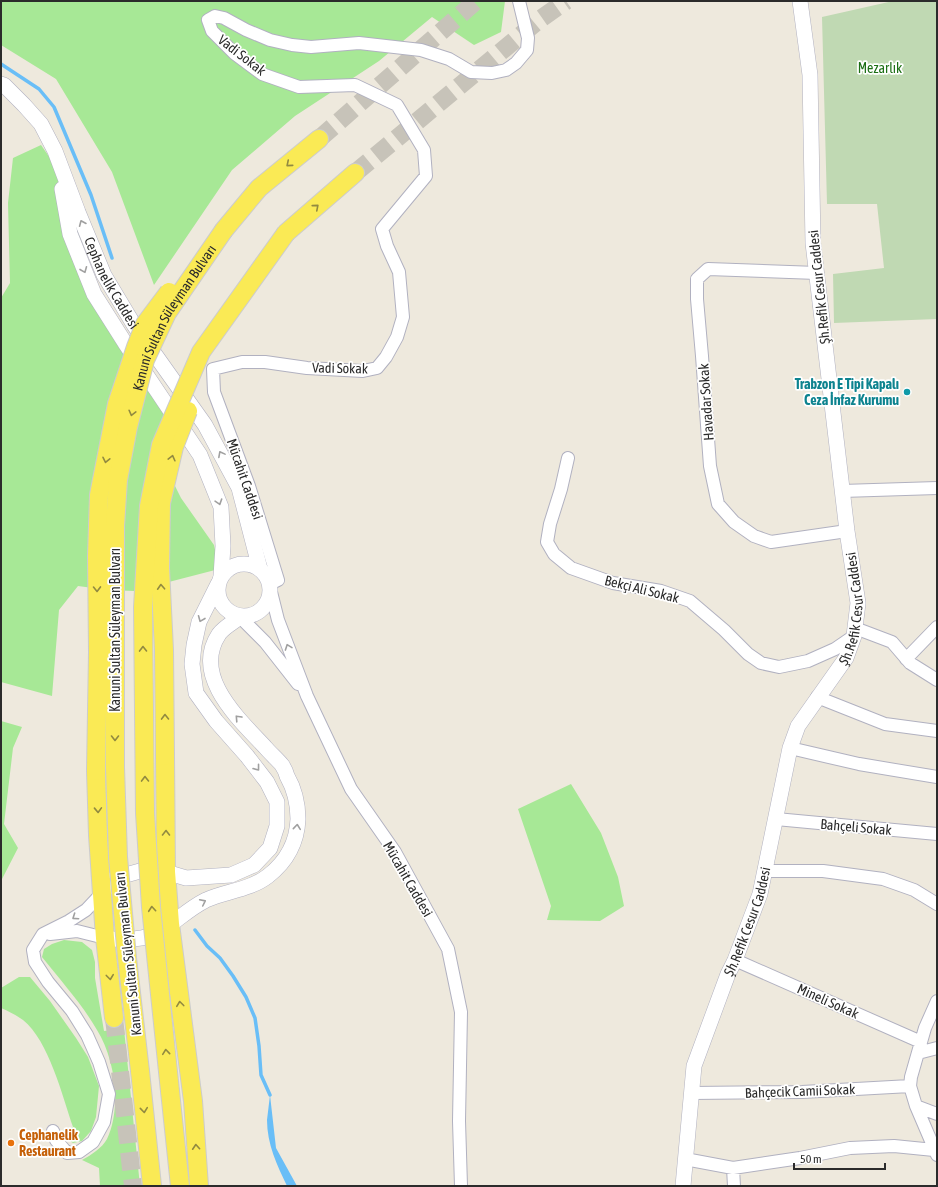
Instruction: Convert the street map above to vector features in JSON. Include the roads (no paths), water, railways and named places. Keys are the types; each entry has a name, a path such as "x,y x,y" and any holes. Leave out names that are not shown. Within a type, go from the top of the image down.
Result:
{"main road":[{"name":"Kanuni Sultan Süleyman Bulvarı","path":"152,1186 127,958 118,857 115,767 115,526 118,488 128,427 145,360 167,313 224,230 259,188 319,139"},
{"name":"Kanuni Sultan Süleyman Bulvarı","path":"180,1186 151,907 145,813 143,607 149,506 161,445 201,352 286,232 355,173"},
{"path":"114,1018 105,938 98,835 96,771 98,652 97,556 99,495 117,404 145,324 167,293 199,267"},
{"path":"199,1186 193,1101 170,924 166,872 164,650 160,568 161,503 174,447 206,363 244,292"}],"street":[{"name":"Vadi Sokak","path":"213,369 242,362 264,362 307,368 363,371 377,368 386,357 397,337 403,317 400,272 387,246 382,229 426,176 424,150 397,105 355,85 299,87 262,74 235,54 212,31 208,20 216,16 224,18 246,30 292,45 311,47 359,43 421,50 449,59 471,72 492,73 506,70 516,63 527,50 528,38 519,1"},
{"name":"Şh.Refik Cesur Caddesi","path":"683,1186 694,1066 760,894 790,748 798,726 817,697 846,658 854,632 858,602 846,531 813,243 810,75 800,1"},
{"name":"Cephanelik Caddesi","path":"1,84 4,85 42,124 55,151 104,275 134,326 205,425 239,488 260,569"},
{"path":"55,151 70,234 94,294 125,343 200,454 221,507 223,546 220,580 217,593 220,602 225,609 240,617 265,642 307,696"},
{"name":"Havadar Sokak","path":"817,274 708,269 697,279 697,299 710,466 718,504 734,522 754,536 771,542 846,531"},
{"name":"Mücahit Caddesi","path":"213,369 214,392 250,486 278,580 270,588 278,620 307,696 351,789 395,852 448,949 461,1012 459,1122 461,1186"},
{"name":"Bekçi Ali Sokak","path":"568,458 561,489 550,524 547,542 554,554 571,568 613,583 661,590 690,601 724,630 748,654 762,663 780,667 808,661 835,649 854,632"},
{"path":"842,491 937,488"},
{"path":"43,934 77,931 114,940 138,939 160,932 191,908 208,899 245,888 267,877 284,861 294,844 298,829 298,808 294,788 282,765 229,708 217,688 211,666 213,647 220,632 240,617 249,616 261,611 264,608 268,600 270,588 266,576 260,569 248,564 235,565 228,569 220,580 199,622 192,664 196,693 216,721 247,756 267,782 277,802 277,826 270,848 254,865 231,875 186,878 166,872 140,871 115,878 86,910 69,921 43,934 33,950 35,962 48,982 72,1011 87,1035 99,1062 109,1094 104,1122 93,1142 79,1152 67,1153 56,1140 52,1131"},
{"path":"906,659 937,627"},
{"path":"854,632 892,642 910,663 937,680"},
{"path":"817,697 885,724 937,731"},
{"path":"790,748 859,764 937,778"},
{"name":"Bahçeli Sokak","path":"776,819 937,834"},
{"path":"764,871 823,871 883,879 914,890 937,904"},
{"name":"Mineli Sokak","path":"735,960 920,1047"},
{"path":"936,1152 916,1106 910,1086 911,1076 925,1028 937,1001"},
{"path":"920,1047 937,1048"},
{"name":"Bahçecik Camii Sokak","path":"691,1093 802,1092 910,1086"},
{"path":"916,1106 937,1114"},
{"path":"685,1159 733,1168 800,1158 850,1148 894,1146 936,1152"},
{"path":"733,1168 734,1186"}],"water":[{"path":"270,1095 276,1148 297,1186 287,1186 276,1162 271,1146 267,1129"}],"waterway":[{"path":"1,64 39,89 54,107 91,195 112,258"},
{"path":"195,930 207,946 220,958 246,997 255,1018 261,1075 270,1095"}],"tunnel":[{"path":"319,139 476,1"},
{"path":"355,173 539,20 566,1"},
{"path":"114,1018 133,1186"}],"place":[{"name":"Trabzon E Tipi Kapalı Ceza İnfaz Kurumu","path":"907,392"},
{"name":"Cephanelik Restaurant","path":"11,1143"}],"park label":[{"name":"Mezarlık","path":"880,68"}]}
